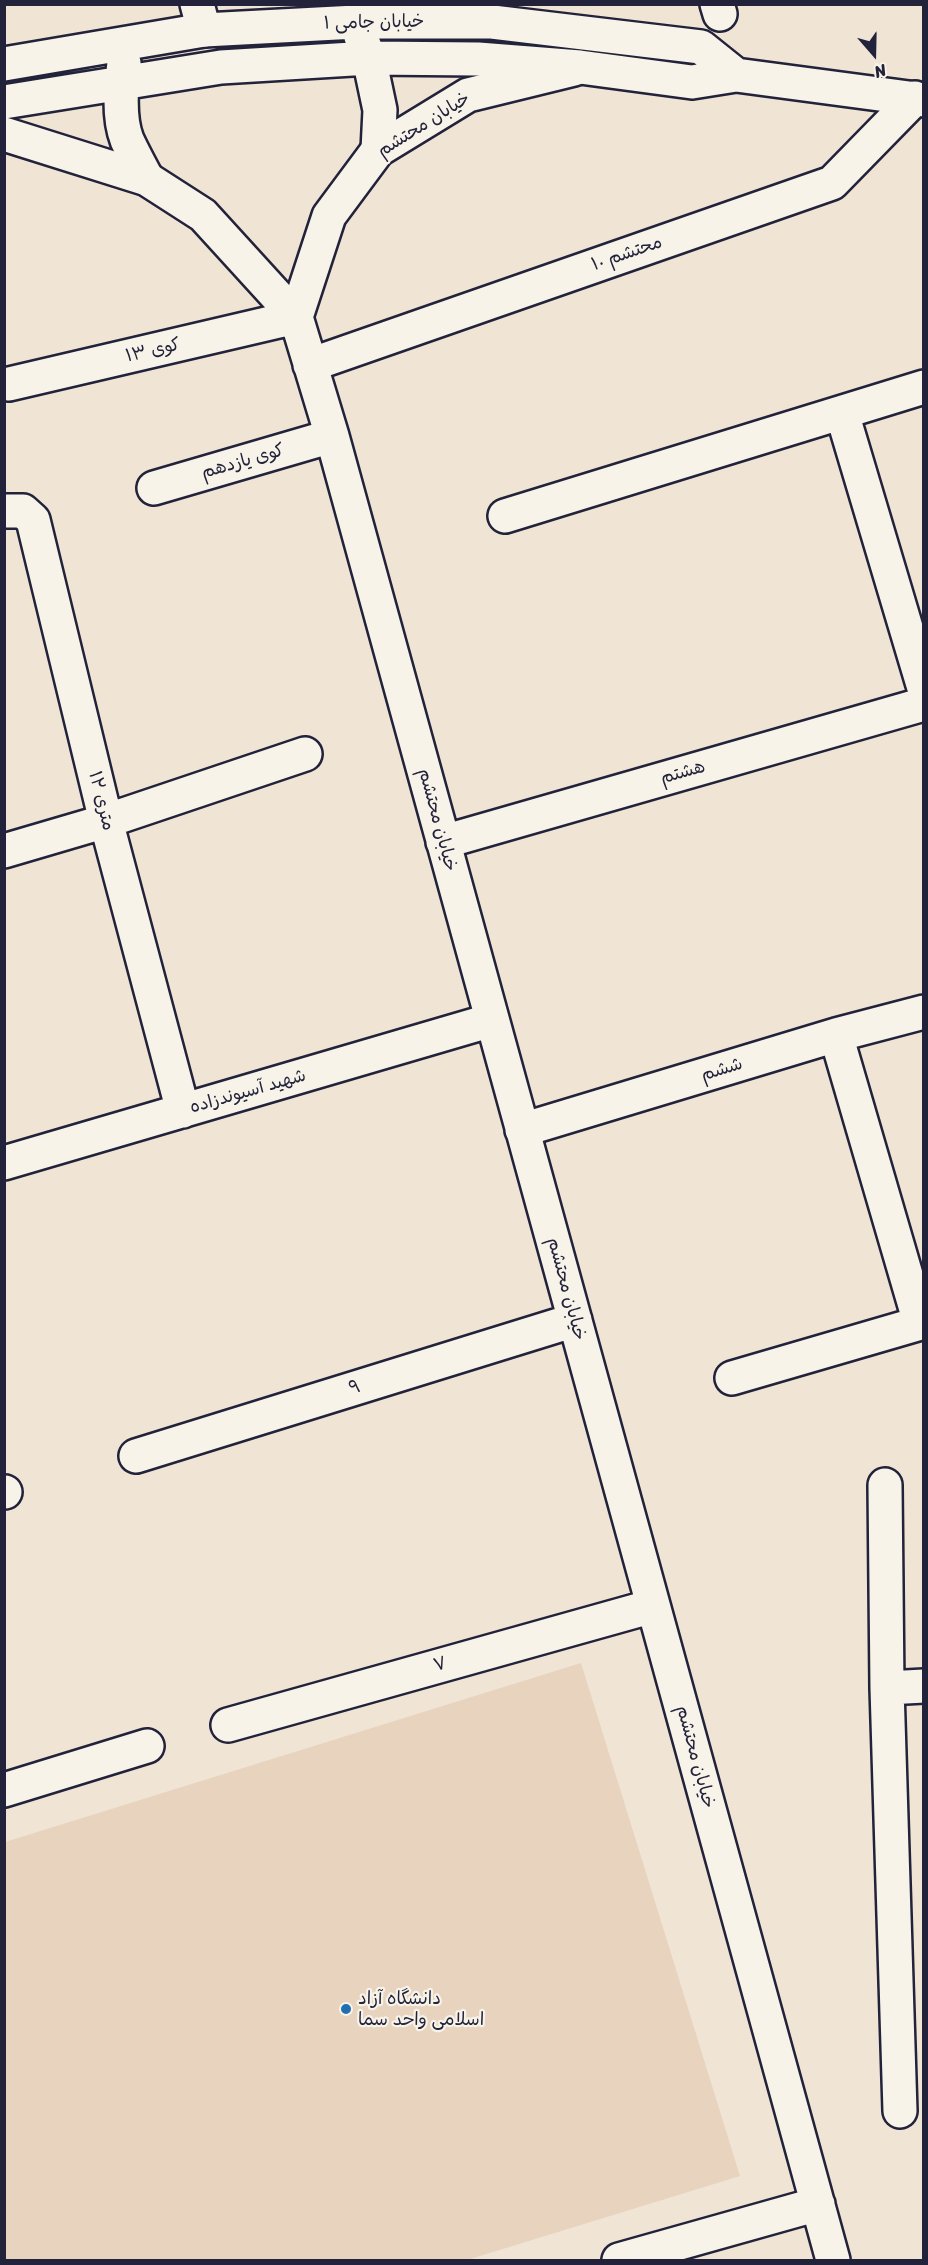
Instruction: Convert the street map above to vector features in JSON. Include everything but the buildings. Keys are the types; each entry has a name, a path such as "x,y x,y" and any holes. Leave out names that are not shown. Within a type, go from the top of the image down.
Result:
{"street":[{"name":"خیابان جامی ۱","path":"4,64 127,42 201,17 356,22 492,22 701,47 736,75"},
{"path":"356,22 369,58 380,110 378,150"},
{"path":"127,42 121,83 126,137 147,179"},
{"name":"خیابان جامی ۱","path":"4,102 221,68 369,58 478,59 580,67 692,82 736,75 919,99"},
{"name":"خیابان محتشم","path":"296,317 329,216 378,150 468,95 580,67"},
{"name":"محتشم ۱۰","path":"310,365 832,183 919,99"},
{"name":"خیابان محتشم","path":"4,134 147,179 203,215 296,317 332,436 833,2260"},
{"name":"کوی ۱۳","path":"9,384 296,317"},
{"path":"505,516 924,387"},
{"path":"842,413 924,688"},
{"name":"کوی یازدهم","path":"154,488 332,436"},
{"name":"۱۲ متری","path":"4,511 22,511 33,520 106,821 183,1111"},
{"name":"هشتم","path":"443,842 924,704"},
{"path":"4,851 106,821 305,754"},
{"name":"ششم","path":"522,1130 836,1035 924,1012"},
{"name":"شهید آسیوندزاده","path":"4,1163 492,1020"},
{"path":"732,1378 922,1323 836,1035"},
{"name":"۹","path":"136,1456 575,1320"},
{"path":"885,1485 887,1688 900,2111"},
{"name":"۷","path":"228,1725 653,1606"},
{"path":"887,1688 924,1686"},
{"path":"4,1790 147,1746"},
{"path":"618,2260 818,2204"}],"shaded area":[{"name":"دانشگاه آزاد اسلامی واحد سما","path":"581,1663 740,2176 467,2260 5,2260 5,1842"}],"place":[{"name":"دانشگاه آزاد اسلامی واحد سما","path":"346,2009"}]}
